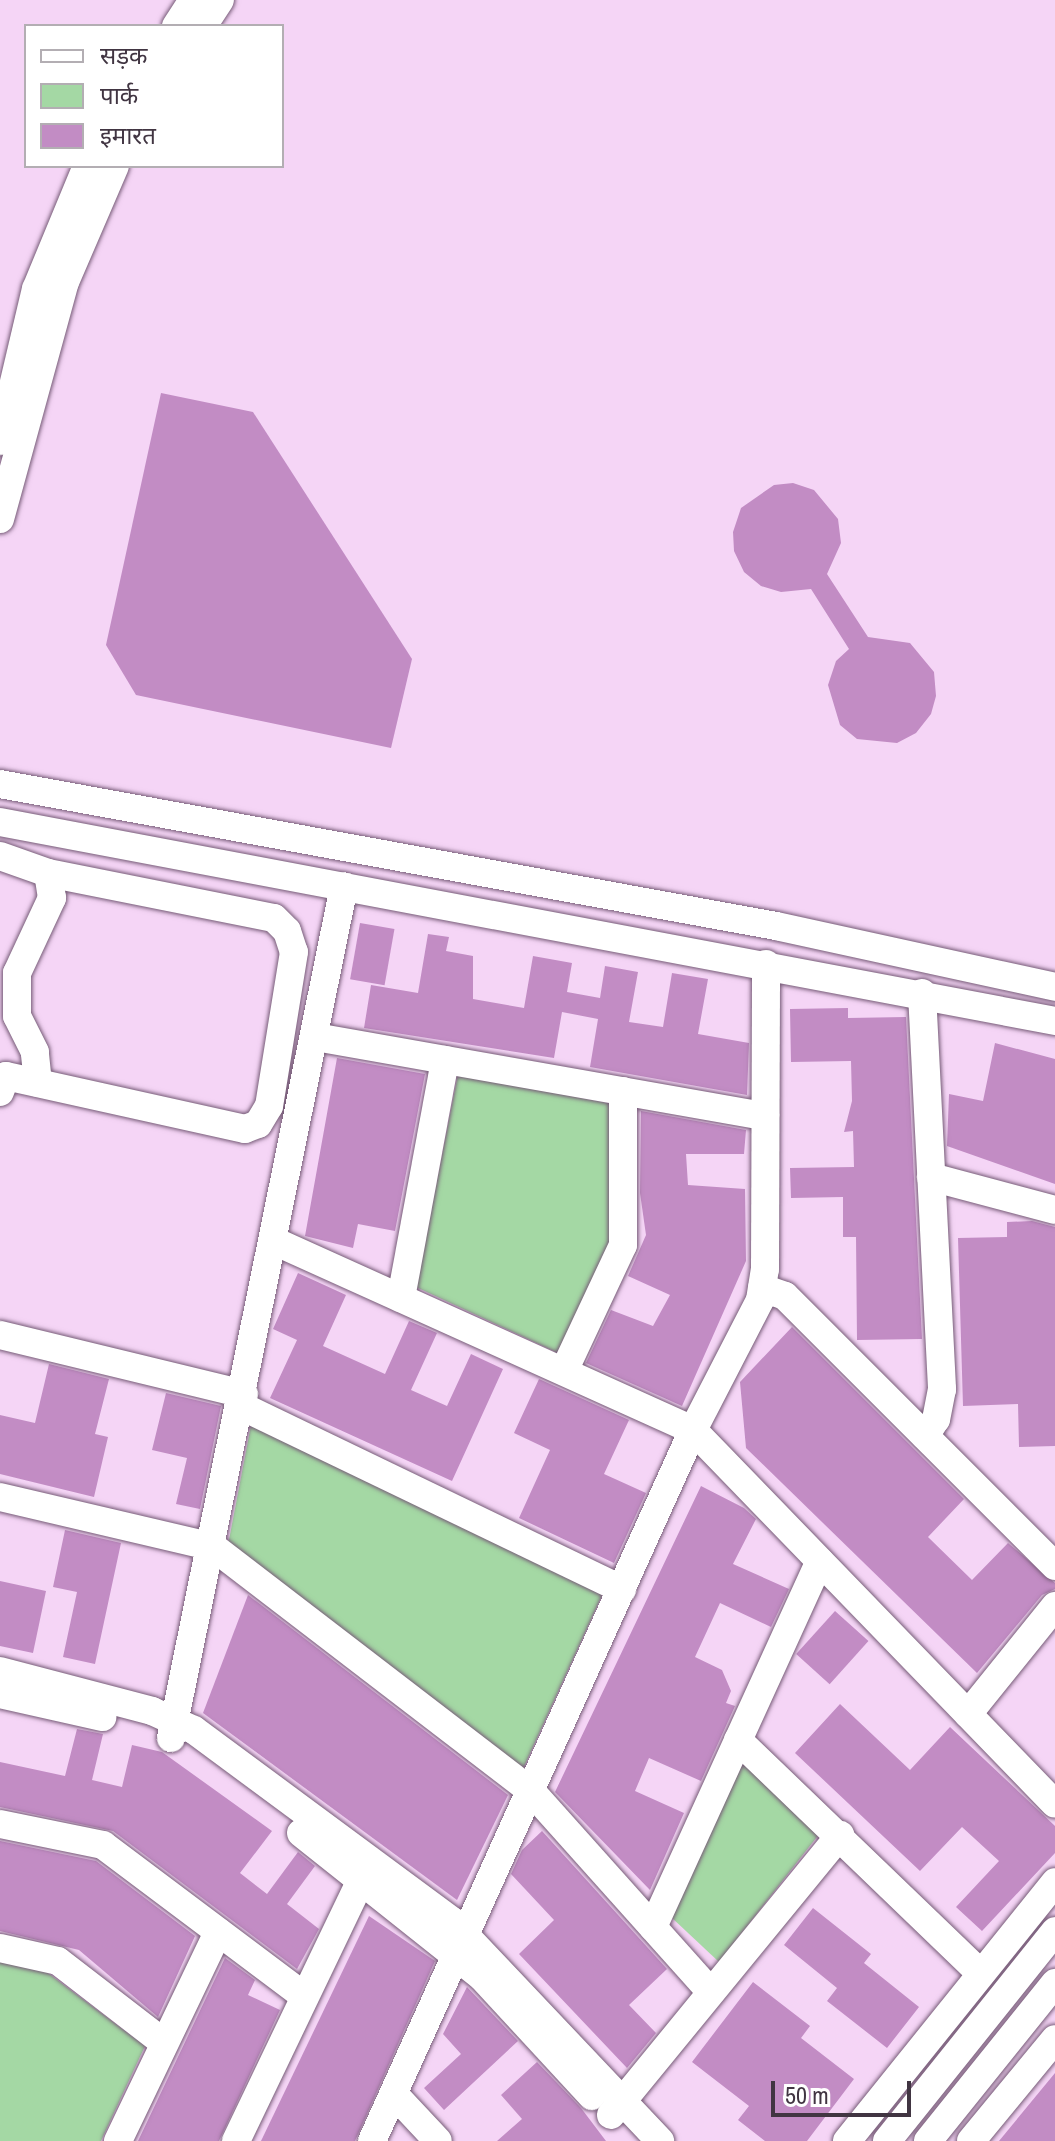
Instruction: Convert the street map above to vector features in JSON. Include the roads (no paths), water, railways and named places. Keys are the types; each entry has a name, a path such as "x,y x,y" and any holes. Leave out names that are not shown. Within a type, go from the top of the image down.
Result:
{"street":[{"path":"177,24 193,0"},
{"path":"204,24 220,0"},
{"path":"0,441 36,289 86,168"},
{"path":"0,519 65,282 114,168"},
{"path":"0,784 776,926 1055,987"},
{"path":"0,822 922,993 1055,1021"},
{"path":"107,884 115,843"},
{"path":"0,856 48,873 274,918 287,931 294,952 269,1106 258,1124 245,1129 6,1076 0,1092"},
{"path":"38,1083 35,1052 17,1016 17,973 52,898 48,873"},
{"path":"173,1730 213,1547 344,886"},
{"path":"372,2141 693,1430 762,1288 766,964"},
{"path":"922,993 942,1389 936,1419 925,1436"},
{"path":"315,1037 765,1116"},
{"path":"401,1298 445,1060"},
{"path":"564,1371 623,1245 623,1091"},
{"path":"931,1177 1055,1210"},
{"path":"274,1241 693,1430 1055,1804"},
{"path":"762,1288 785,1296 1055,1566"},
{"path":"0,1335 242,1400 622,1589"},
{"path":"0,1497 213,1547 532,1792 711,1992"},
{"path":"653,1927 820,1561"},
{"path":"968,1714 1055,1606"},
{"path":"0,1671 173,1730 365,1870 462,1946 616,2108 660,2141"},
{"path":"0,1694 173,1730"},
{"path":"738,1740 981,1974"},
{"path":"0,1824 103,1845 304,1996"},
{"path":"616,2108 840,1835"},
{"path":"236,2141 365,1870"},
{"path":"847,2141 1055,1882"},
{"path":"887,2141 1055,1931"},
{"path":"118,2141 218,1932"},
{"path":"0,1948 58,1961 164,2043"},
{"path":"928,2141 1055,1983"},
{"path":"971,2141 1055,2039"},
{"path":"394,2094 438,2141"},
{"path":"616,2108 634,2141"}]}
